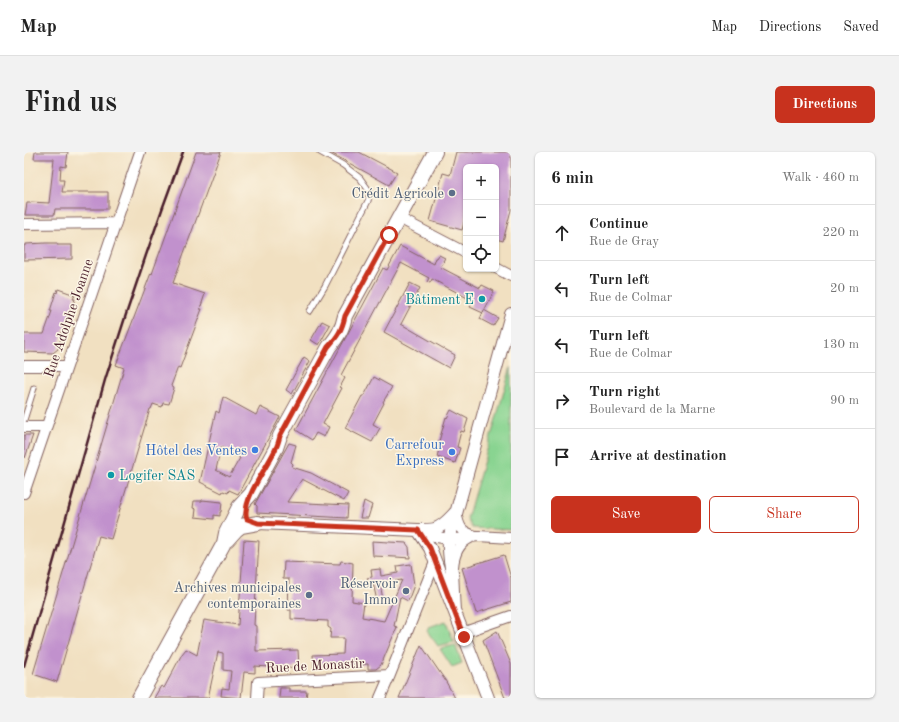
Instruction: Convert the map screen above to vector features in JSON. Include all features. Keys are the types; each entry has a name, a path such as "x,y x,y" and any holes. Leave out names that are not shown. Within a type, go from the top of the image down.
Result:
{"main road":[{"path":"258,523 247,519 246,516 245,511 251,494 276,448 280,436 328,347 337,338 345,316 435,152"},
{"path":"139,698 224,543 229,526 239,507 251,494"},
{"path":"224,543 241,526 258,523"}],"street":[{"name":"Rue Adolphe Joanne","path":"24,493 140,152"},
{"path":"399,218 463,251"},
{"path":"24,224 116,223"},
{"path":"499,270 511,276"},
{"path":"454,610 452,573 448,547 449,539 511,314"},
{"path":"24,366 66,366"},
{"path":"24,427 46,427"},
{"path":"258,523 418,530 435,529 448,520 456,511"},
{"path":"456,511 459,525 462,530 478,536"},
{"path":"418,530 437,537 449,539 478,536 511,538"},
{"path":"418,530 430,548 488,698"},
{"path":"452,573 454,560 461,545 465,540 478,536"},
{"path":"380,698 435,562"},
{"path":"426,586 432,582 444,585"},
{"path":"462,633 511,616"},
{"name":"Rue de Monastir","path":"257,698 258,682 390,675"}],"lane":[{"path":"310,311 325,286 368,201 370,192 360,178 343,165 320,152"},
{"path":"24,420 34,388"}],"green space":[{"path":"511,367 511,530 472,528 467,519"},
{"path":"446,621 454,642 438,646 427,631 429,627"},
{"path":"455,645 462,663 452,667 440,649"}],"building":[{"path":"35,152 68,152 66,167 61,166 60,180 64,180 62,192 108,192 108,209 55,209 54,215 25,215 27,203 49,203 54,159 34,159"},
{"name":"Logifer SAS","path":"196,152 221,152 173,283 205,294 200,309 202,309 180,368 178,367 171,386 174,388 169,404 163,403 162,407 153,404 150,409 111,539 99,536 57,682 33,674 124,368 116,365 151,273 152,274"},
{"path":"329,152 359,152 397,172 389,185"},
{"name":"Crédit Agricole","path":"456,152 511,152 511,210 503,241 499,240 499,164 463,164 462,230 430,221 443,173 450,175"},
{"path":"46,243 72,245 72,259 24,260 24,245"},
{"path":"400,246 434,264 439,255 445,258 440,267 480,288 482,285 494,291 483,313 470,307 473,301 432,279 430,283 427,282 429,278 401,263 341,375 345,378 340,387 342,388 323,424 329,427 324,437 316,433 312,440 296,430 383,268 387,270"},
{"path":"410,283 420,288 401,324 455,355 449,368 384,332"},
{"path":"58,289 75,295 73,299 75,299 61,335 58,349 53,353 24,352 24,334 44,334"},
{"path":"484,310 498,318 493,326 480,319"},
{"path":"322,321 330,325 319,345 311,340"},
{"path":"304,357 310,361 292,394 286,390"},
{"path":"374,377 392,387 373,424 380,428 372,442 345,428"},
{"path":"223,397 256,415 260,407 280,417 238,494 229,490 228,493 223,491 222,493 200,482 216,411 219,413","holes":["221,447 240,458 229,477 216,470"]},
{"path":"451,410 468,419 464,432 461,431 457,447 460,448 455,463 437,457 439,449 437,448 446,417 447,418"},
{"path":"24,435 33,435 25,458 24,457"},
{"path":"289,443 296,445 291,462 293,464 292,467 311,473 348,493 344,501 302,479 287,502 348,505 347,518 257,513 257,506 255,504"},
{"path":"202,500 222,502 220,516 214,515 214,519 195,517 196,509 193,508 194,501"},
{"path":"364,501 372,505 368,518 360,518"},
{"path":"244,540 259,541 254,625 256,626 256,651 298,650 299,666 294,666 294,668 269,669 269,667 255,666 255,673 244,672 241,698 221,696 222,688 229,689 231,671 223,670 223,653 218,652 208,698 154,698 161,686 164,688 186,649 197,655 204,620 238,625"},
{"path":"372,541 406,543 409,547 410,558 373,556"},
{"path":"504,555 511,578 511,602 476,613 462,568"},
{"path":"341,561 353,563 352,601 364,603 362,617 384,621 402,580 380,583 383,600 377,601 373,583 368,584 367,578 372,577 371,570 380,569 381,576 398,573 397,566 411,564 414,585 408,601 400,597 394,626 397,627 381,665 376,669 368,669 368,664 314,667 313,655 343,654 344,638 330,638 331,629 328,627 328,621 291,619 291,610 288,610 289,579 283,579 284,562 340,564"},
{"path":"497,631 511,664 511,698 505,698 483,640"},
{"path":"421,645 445,680 455,698 399,698"},
{"path":"280,688 289,688 289,691 307,691 306,698 279,698"}],"railway":[{"path":"24,666 105,380 142,265 183,152"}],"place":[{"name":"Crédit Agricole","path":"452,193"},
{"name":"Bâtiment E","path":"482,299"},
{"name":"Hôtel des Ventes","path":"255,450"},
{"name":"Carrefour Express","path":"452,452"},
{"name":"Logifer SAS","path":"111,475"},
{"name":"Réservoir Immo","path":"406,591"},
{"name":"Archives municipales contemporaines","path":"309,595"}],"route":[{"path":"389,235 345,316 337,338 328,347 280,436 276,448 251,494 245,511 247,519 258,523 418,530 428,543 464,637"}]}
